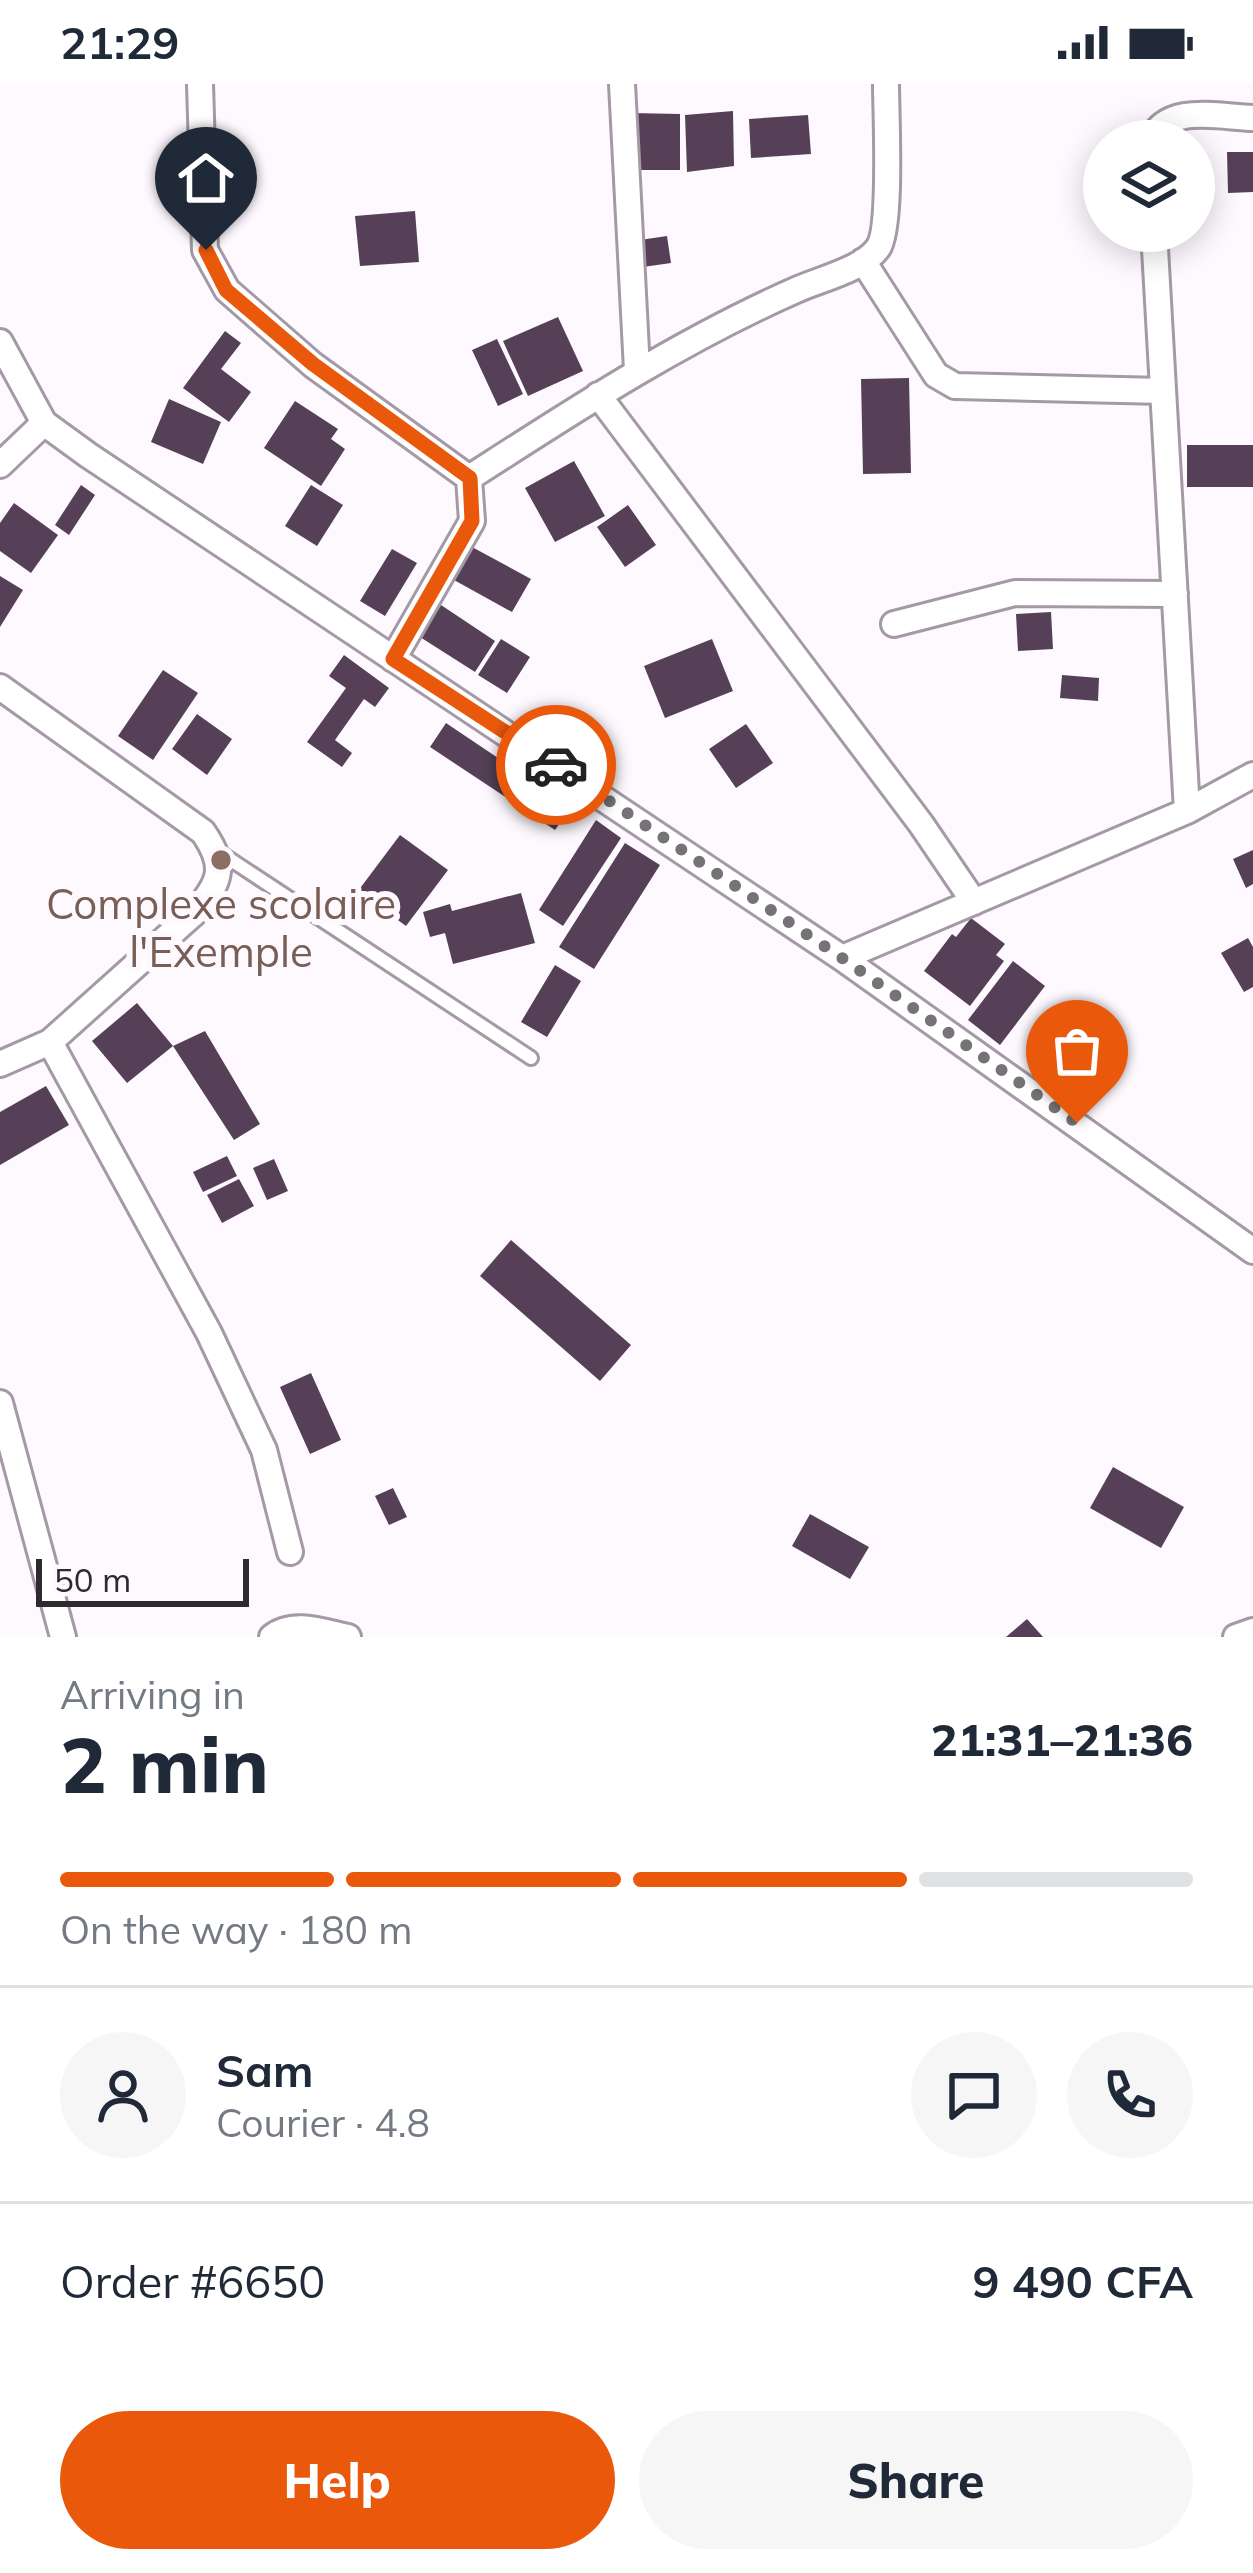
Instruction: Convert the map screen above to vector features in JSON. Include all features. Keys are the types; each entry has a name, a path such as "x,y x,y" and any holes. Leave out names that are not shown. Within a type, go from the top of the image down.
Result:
{"street":[{"path":"200,84 206,250 226,290 313,364 470,478"},
{"path":"622,84 637,370"},
{"path":"470,478 637,370 753,309 863,260 879,247 885,224 886,84"},
{"path":"1168,120 1174,116 1253,118"},
{"path":"1155,252 1187,811"},
{"path":"863,260 936,375 955,386 1163,391"},
{"path":"0,342 44,423 842,958 1253,1251"},
{"path":"598,395 922,824 974,902"},
{"path":"0,466 44,423"},
{"path":"393,659 472,521 470,478"},
{"path":"894,624 1015,593 1175,594"},
{"path":"0,1064 50,1042 137,968 213,891 219,870 215,850 203,832 3,698"},
{"path":"842,958 1187,811 1253,775"},
{"path":"50,1042 190,1298 264,1450 290,1552"},
{"path":"0,1403 62,1637"},
{"path":"272,1637 282,1629 295,1628 349,1637"},
{"path":"1236,1637 1253,1631"}],"lane":[{"path":"215,850 531,1058"}],"building":[{"path":"733,111 734,166 687,172 685,115"},
{"path":"631,113 680,114 680,170 630,170"},
{"path":"808,115 811,154 751,158 749,119"},
{"path":"1227,152 1253,152 1253,192 1228,193"},
{"path":"415,211 419,262 360,266 355,216"},
{"path":"667,236 671,263 643,267 640,240"},
{"path":"558,317 583,371 528,396 503,341"},
{"path":"225,331 241,343 221,369 251,392 229,422 183,388"},
{"path":"497,339 523,394 498,406 472,350"},
{"path":"909,378 911,473 863,474 861,379"},
{"path":"169,399 221,422 203,464 151,442"},
{"path":"295,401 338,429 331,439 345,449 321,486 264,448"},
{"path":"1187,445 1253,445 1253,487 1187,487"},
{"path":"574,461 605,516 555,542 525,488"},
{"path":"81,485 95,495 69,535 55,525"},
{"path":"311,485 343,505 317,546 285,526"},
{"path":"14,503 58,535 31,573 0,551 0,523"},
{"path":"628,505 656,545 625,567 597,527"},
{"path":"472,547 531,579 512,612 454,580"},
{"path":"392,549 417,563 385,616 360,601"},
{"path":"0,576 23,590 0,627"},
{"path":"441,605 495,641 475,672 420,637"},
{"path":"1051,612 1053,649 1018,651 1016,614"},
{"path":"501,639 530,657 507,693 478,675"},
{"path":"712,639 733,691 665,718 644,666"},
{"path":"344,655 389,688 375,707 364,699 335,740 352,753 342,767 307,742 346,688 329,676"},
{"path":"163,670 198,693 153,760 118,736"},
{"path":"1062,675 1099,678 1098,701 1060,698"},
{"path":"197,714 232,739 207,775 172,749"},
{"path":"446,723 571,807 555,830 430,747"},
{"path":"746,724 773,763 736,788 709,749"},
{"path":"596,820 621,838 563,926 539,910"},
{"path":"400,835 448,870 406,926 358,891"},
{"path":"625,843 660,865 594,969 559,947"},
{"path":"1253,850 1253,884 1246,888 1233,859"},
{"path":"521,893 535,943 453,964 445,933 430,937 423,912 450,904 452,911"},
{"path":"971,918 1005,944 996,955 1004,961 970,1006 924,971"},
{"path":"1248,938 1253,947 1253,987 1244,992 1221,953"},
{"path":"1013,961 1045,986 1000,1045 968,1020"},
{"path":"555,965 581,981 547,1037 521,1022"},
{"path":"137,1003 173,1046 127,1083 92,1041"},
{"path":"205,1031 260,1124 234,1140 173,1046"},
{"path":"46,1086 69,1125 0,1165 0,1112"},
{"path":"227,1156 237,1176 203,1192 193,1172"},
{"path":"274,1159 288,1191 267,1200 253,1168"},
{"path":"239,1179 254,1206 222,1223 207,1195"},
{"path":"511,1240 631,1345 600,1381 480,1276"},
{"path":"311,1373 341,1440 310,1454 280,1387"},
{"path":"1113,1467 1184,1507 1161,1548 1090,1508"},
{"path":"393,1488 407,1517 389,1525 375,1496"},
{"path":"810,1514 869,1547 850,1579 792,1546"},
{"path":"1027,1619 1043,1637 1006,1637"}],"way so far":[{"path":"556,765 1077,1123"}],"place":[{"name":"Complexe scolaire l'Exemple","path":"221,860"}],"route":[{"path":"206,250 226,290 313,364 470,478 472,521 393,659 556,765"}]}
